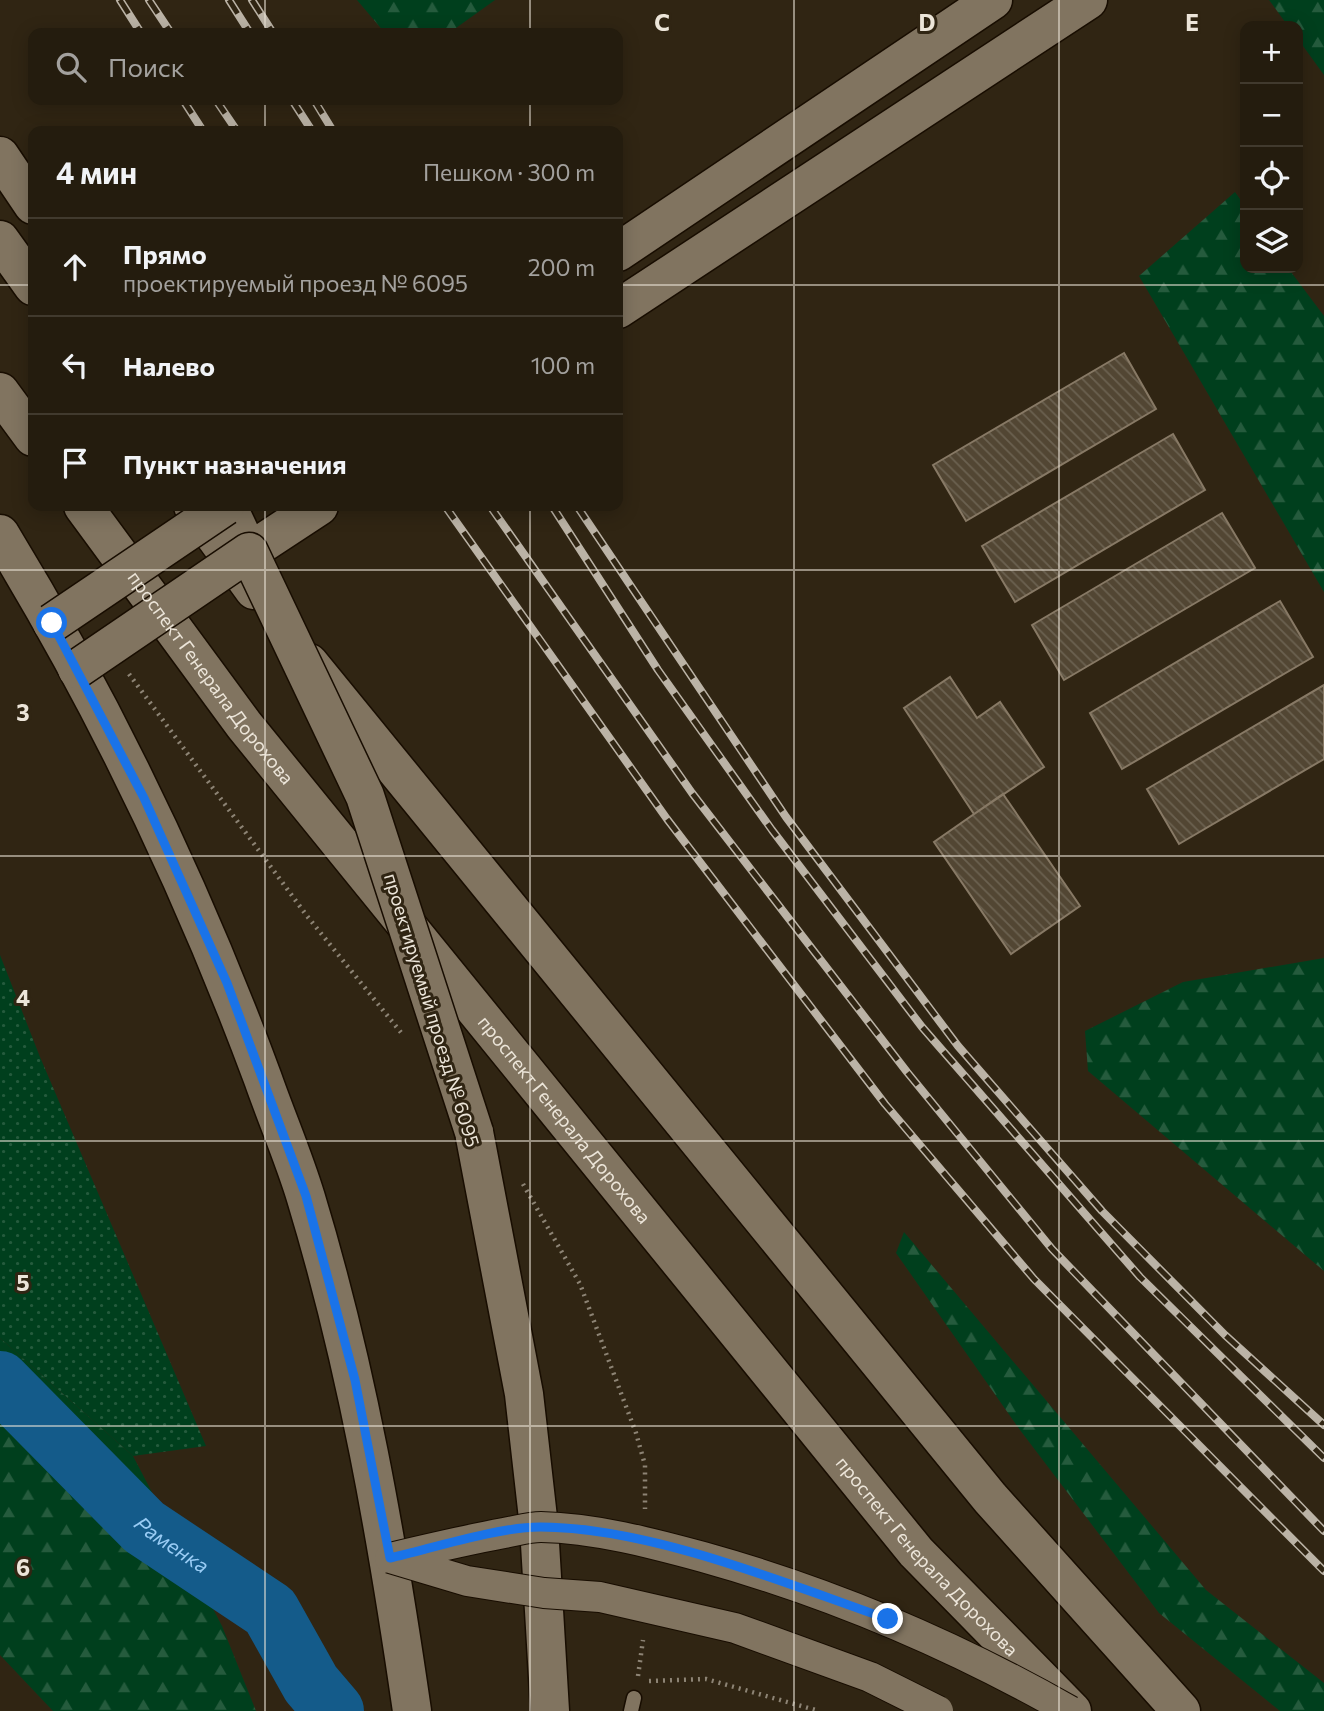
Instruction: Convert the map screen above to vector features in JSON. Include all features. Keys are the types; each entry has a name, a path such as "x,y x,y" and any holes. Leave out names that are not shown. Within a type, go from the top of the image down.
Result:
{"main road":[{"path":"623,249 993,0"},
{"path":"623,306 1088,0"},
{"path":"0,156 28,198"},
{"path":"0,240 28,279"},
{"path":"0,392 28,431"},
{"name":"проспект Генерала Дорохова","path":"87,511 244,726 907,1542 1071,1711"},
{"path":"197,511 292,641 990,1498 1181,1711"},
{"path":"52,623 219,511"},
{"name":"проектируемый проезд № 6095","path":"228,511 365,796 474,1132 524,1394 539,1527 550,1711"},
{"path":"77,669 311,511"},
{"path":"0,534 52,623 144,798 227,983 306,1196 355,1380 390,1558 412,1711"}],"street":[{"path":"390,1558 465,1540 539,1527 602,1533 749,1570 888,1619 1020,1682 1071,1711"},
{"path":"390,1558 467,1581 544,1593 600,1597 735,1628 870,1677 938,1711"}],"path":[{"path":"127,671 307,916 410,1044"},
{"path":"522,1182 580,1284 636,1433 645,1465 645,1520"},
{"path":"643,1628 643,1655 637,1681 706,1679 819,1711"}],"green space":[{"path":"357,0 495,0 456,28 381,28"},
{"path":"1269,0 1324,0 1324,75 1303,46 1303,21 1284,21"},
{"path":"1235,192 1240,199 1240,273 1292,273 1324,316 1324,592 1139,276"},
{"path":"0,955 40,1057 206,1446 133,1456 0,1338"},
{"path":"1324,958 1324,1271 1088,1071 1085,1031 1183,982"},
{"path":"904,1232 1206,1590 1324,1683 1324,1711 1280,1711 1159,1613 1020,1430 896,1253"},
{"path":"0,1338 133,1456 222,1626 256,1711 53,1711 0,1655"}],"building":[{"path":"1124,353 1156,409 966,521 933,465"},
{"path":"1173,434 1205,490 1015,602 982,546"},
{"path":"1222,513 1255,568 1064,680 1032,625"},
{"path":"1280,601 1313,657 1122,769 1090,713"},
{"path":"950,677 977,718 1000,702 1044,767 974,814 904,708"},
{"path":"1324,685 1324,759 1179,844 1147,789"},
{"path":"1003,794 1080,906 1011,954 934,842"}],"waterway":[{"name":"Раменка","path":"0,1381 144,1527 270,1611 311,1684 334,1711"}],"railway":[{"path":"120,0 138,28"},
{"path":"149,0 168,28"},
{"path":"229,0 247,28"},
{"path":"252,0 270,28"},
{"path":"186,105 200,126"},
{"path":"219,105 234,126"},
{"path":"295,105 309,126"},
{"path":"317,105 330,126"},
{"path":"449,511 667,819 885,1104 1034,1279 1324,1571"},
{"path":"494,511 692,793 907,1072 1052,1249 1324,1531"},
{"path":"555,511 658,670 772,830 922,1027 1140,1277 1324,1458"},
{"path":"580,511 786,817 958,1046 1102,1211 1225,1335 1324,1425"}],"route":[{"path":"52,623 144,798 227,983 306,1196 355,1380 390,1558 465,1540 539,1527 602,1533 675,1549 749,1570 888,1619"}]}
